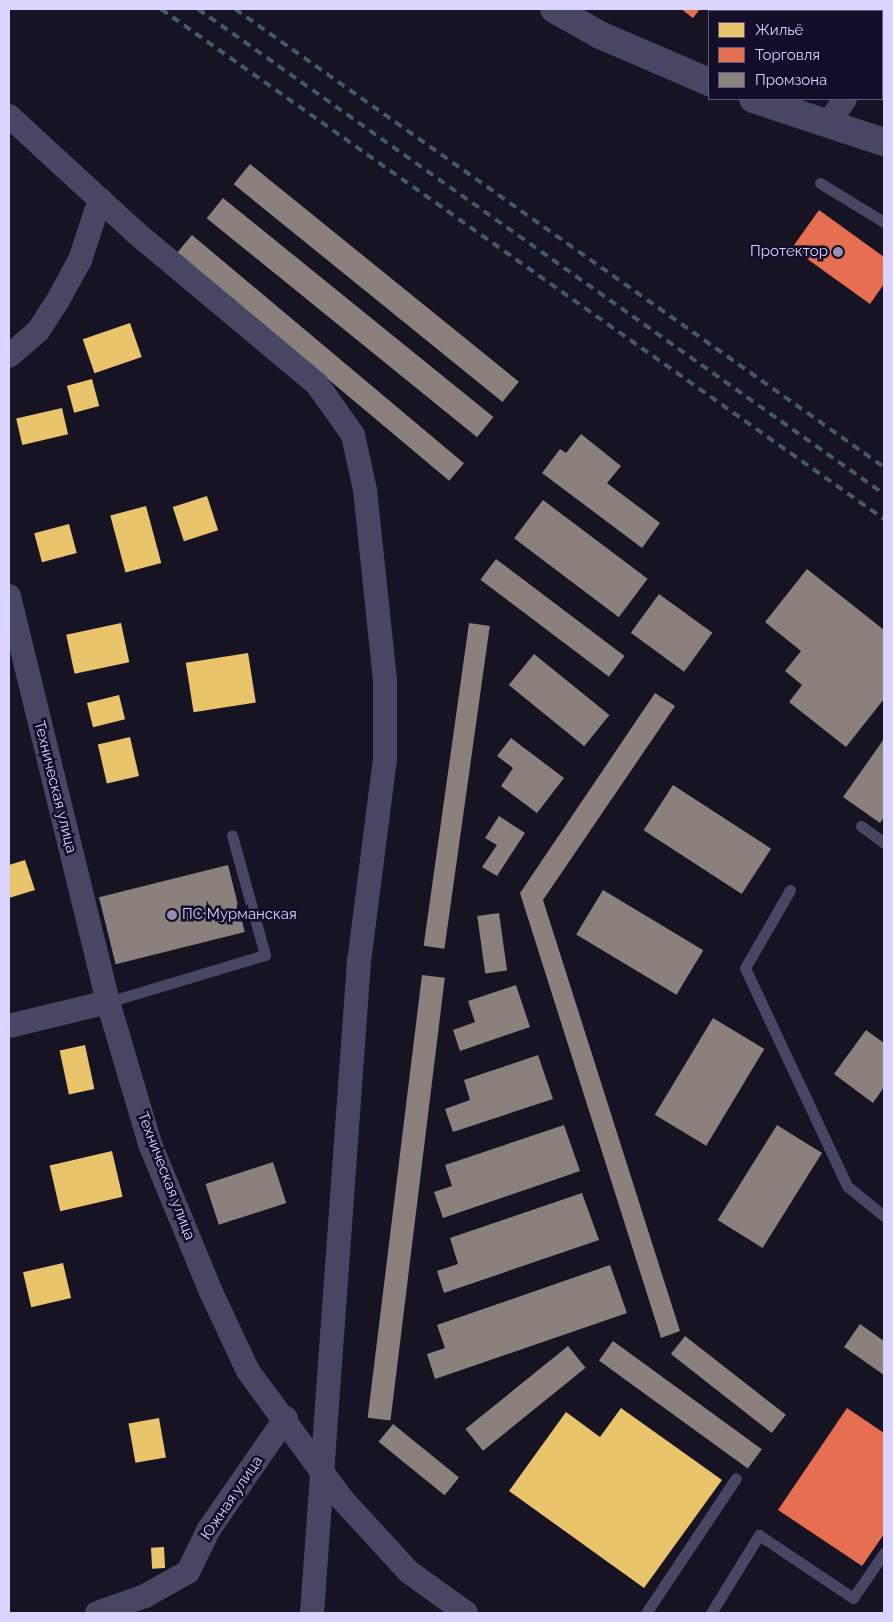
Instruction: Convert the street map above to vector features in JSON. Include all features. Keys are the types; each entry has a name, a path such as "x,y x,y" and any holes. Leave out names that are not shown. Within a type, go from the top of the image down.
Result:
{"street":[{"path":"554,9 600,36 708,82"},
{"path":"755,100 884,142"},
{"path":"828,124 844,100"},
{"path":"9,116 100,199 317,384 352,435 365,490 384,680 384,759 359,962 312,1613"},
{"path":"9,356 38,331 58,300 80,260 100,199"},
{"name":"Техническая улица","path":"9,596 108,1002 150,1144 211,1292 248,1371 286,1418 367,1530 409,1572 466,1613"},
{"path":"9,1026 108,1002"},
{"name":"Южная улица","path":"97,1613 145,1596 188,1572 209,1529 286,1418"}],"lane":[{"path":"820,184 884,222"},
{"path":"862,826 884,843"},
{"path":"108,1002 265,954 232,835"},
{"path":"790,890 746,968 847,1186 884,1216"},
{"path":"646,1613 736,1478"},
{"path":"711,1613 759,1535 852,1598 884,1552"}],"building: Жильё":[{"path":"130,323 142,357 94,373 83,339"},
{"path":"92,379 99,406 74,413 67,386"},
{"path":"62,408 68,434 22,445 16,419"},
{"path":"207,496 218,530 184,541 173,507"},
{"path":"146,506 161,563 126,573 110,516"},
{"path":"69,524 77,553 42,562 34,533"},
{"path":"121,623 129,662 75,674 66,635"},
{"path":"248,653 256,702 194,712 186,663"},
{"path":"119,695 125,719 93,727 87,703"},
{"path":"130,737 139,776 107,783 98,744"},
{"path":"25,860 35,890 9,898 9,865"},
{"path":"85,1045 94,1089 69,1094 60,1050"},
{"path":"112,1151 123,1197 60,1211 50,1165"},
{"path":"63,1263 71,1298 31,1307 23,1272"},
{"path":"621,1408 722,1480 644,1588 509,1491 566,1412 600,1437"},
{"path":"159,1418 166,1457 135,1463 128,1423"},
{"path":"164,1547 165,1568 152,1569 151,1548"}],"building: Торговля":[{"path":"681,9 700,9 693,18"},
{"name":"Протектор","path":"819,210 884,257 884,284 870,304 792,248"},
{"path":"847,1408 884,1433 884,1534 862,1566 778,1510"}],"building: Промзона":[{"path":"250,164 519,382 503,402 234,184"},
{"path":"223,198 493,417 477,437 207,218"},
{"path":"192,235 464,463 449,481 177,253"},
{"path":"581,434 621,466 607,483 660,523 642,548 542,473 560,449 566,453"},
{"path":"543,500 648,579 619,617 514,538"},
{"path":"496,559 625,656 609,677 480,580"},
{"path":"807,569 884,630 884,699 846,747 789,702 802,685 785,671 801,651 765,622"},
{"path":"659,594 712,633 684,672 631,633"},
{"path":"469,623 490,626 444,949 424,946"},
{"path":"534,654 609,715 584,746 509,685"},
{"path":"655,693 675,706 543,900 680,1331 661,1338 520,893"},
{"path":"511,738 564,778 537,813 501,786 513,768 497,756"},
{"path":"884,739 884,817 880,823 843,797"},
{"path":"673,785 771,849 742,894 644,830"},
{"path":"499,816 525,833 497,876 482,867 497,845 485,838"},
{"name":"ПС Мурманская","path":"228,865 245,932 116,964 99,897"},
{"path":"603,890 703,950 677,995 576,935"},
{"path":"499,913 507,970 485,973 477,916"},
{"path":"422,975 445,978 390,1420 368,1418"},
{"path":"516,985 530,1027 460,1051 453,1030 475,1022 468,1001"},
{"path":"713,1018 764,1049 706,1146 655,1115"},
{"path":"866,1030 884,1043 884,1087 873,1103 834,1074"},
{"path":"538,1055 553,1099 453,1132 445,1109 470,1100 464,1080"},
{"path":"564,1125 580,1171 443,1218 434,1192 452,1186 445,1165"},
{"path":"777,1125 822,1153 763,1248 718,1220"},
{"path":"273,1162 286,1203 219,1225 205,1184"},
{"path":"582,1193 599,1240 444,1293 437,1271 458,1264 450,1238"},
{"path":"610,1265 627,1313 435,1379 427,1354 445,1348 437,1325"},
{"path":"860,1324 884,1341 884,1375 844,1347"},
{"path":"685,1336 786,1415 772,1433 671,1354"},
{"path":"613,1341 762,1449 748,1469 599,1360"},
{"path":"568,1346 586,1368 483,1451 465,1429"},
{"path":"393,1424 459,1477 445,1495 379,1442"}],"railway":[{"path":"161,9 884,519"},
{"path":"198,9 884,494"},
{"path":"235,9 884,467"}],"place":[{"name":"Протектор","path":"838,252"},
{"name":"ПС Мурманская","path":"172,915"}]}
